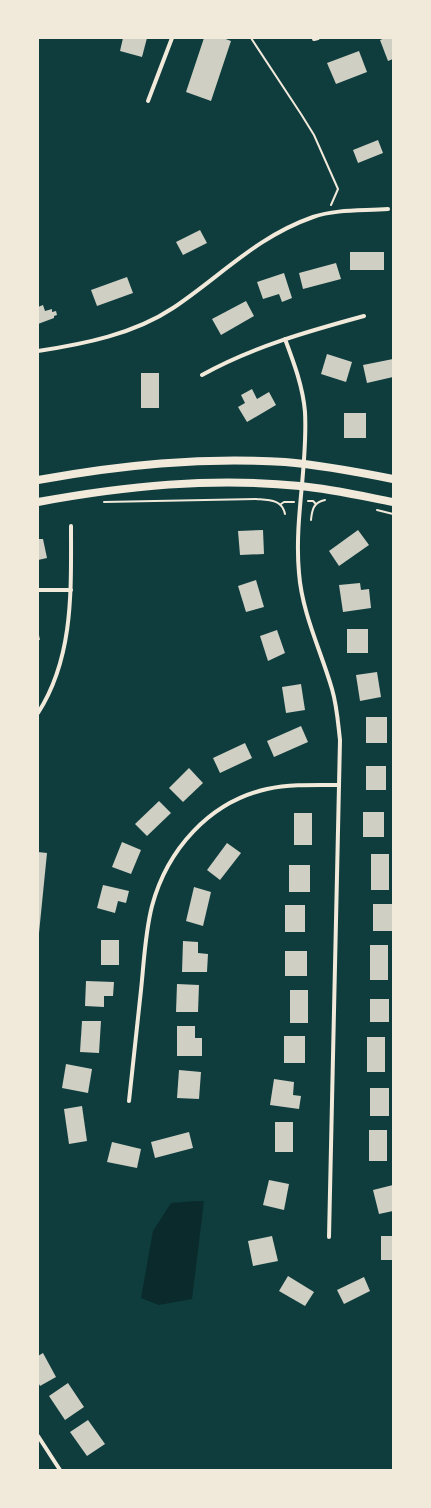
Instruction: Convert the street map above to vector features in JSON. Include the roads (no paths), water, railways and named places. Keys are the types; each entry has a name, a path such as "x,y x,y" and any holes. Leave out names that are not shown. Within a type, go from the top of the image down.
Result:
{"main road":[{"path":"38,480 136,464 234,460 303,464 393,479"},
{"path":"38,502 129,487 189,483 302,486 393,502"}],"street":[{"path":"148,101 172,38"},
{"path":"38,351 100,339 161,315 199,290 257,244 277,232 327,213 388,209"},
{"path":"202,375 228,361 285,340 364,316"},
{"path":"285,340 295,364 302,394 305,436 297,548 299,574 305,606 332,690 338,715 340,740 330,1238"},
{"path":"38,713 52,686 62,655 70,617 71,526"},
{"path":"38,590 71,590"},
{"path":"129,1101 148,927 161,880 180,847 207,818 228,804 246,796 282,786 339,785"},
{"path":"38,1436 60,1470"}],"water":[{"path":"204,1201 192,1299 159,1305 141,1298 153,1231 171,1203"}]}
